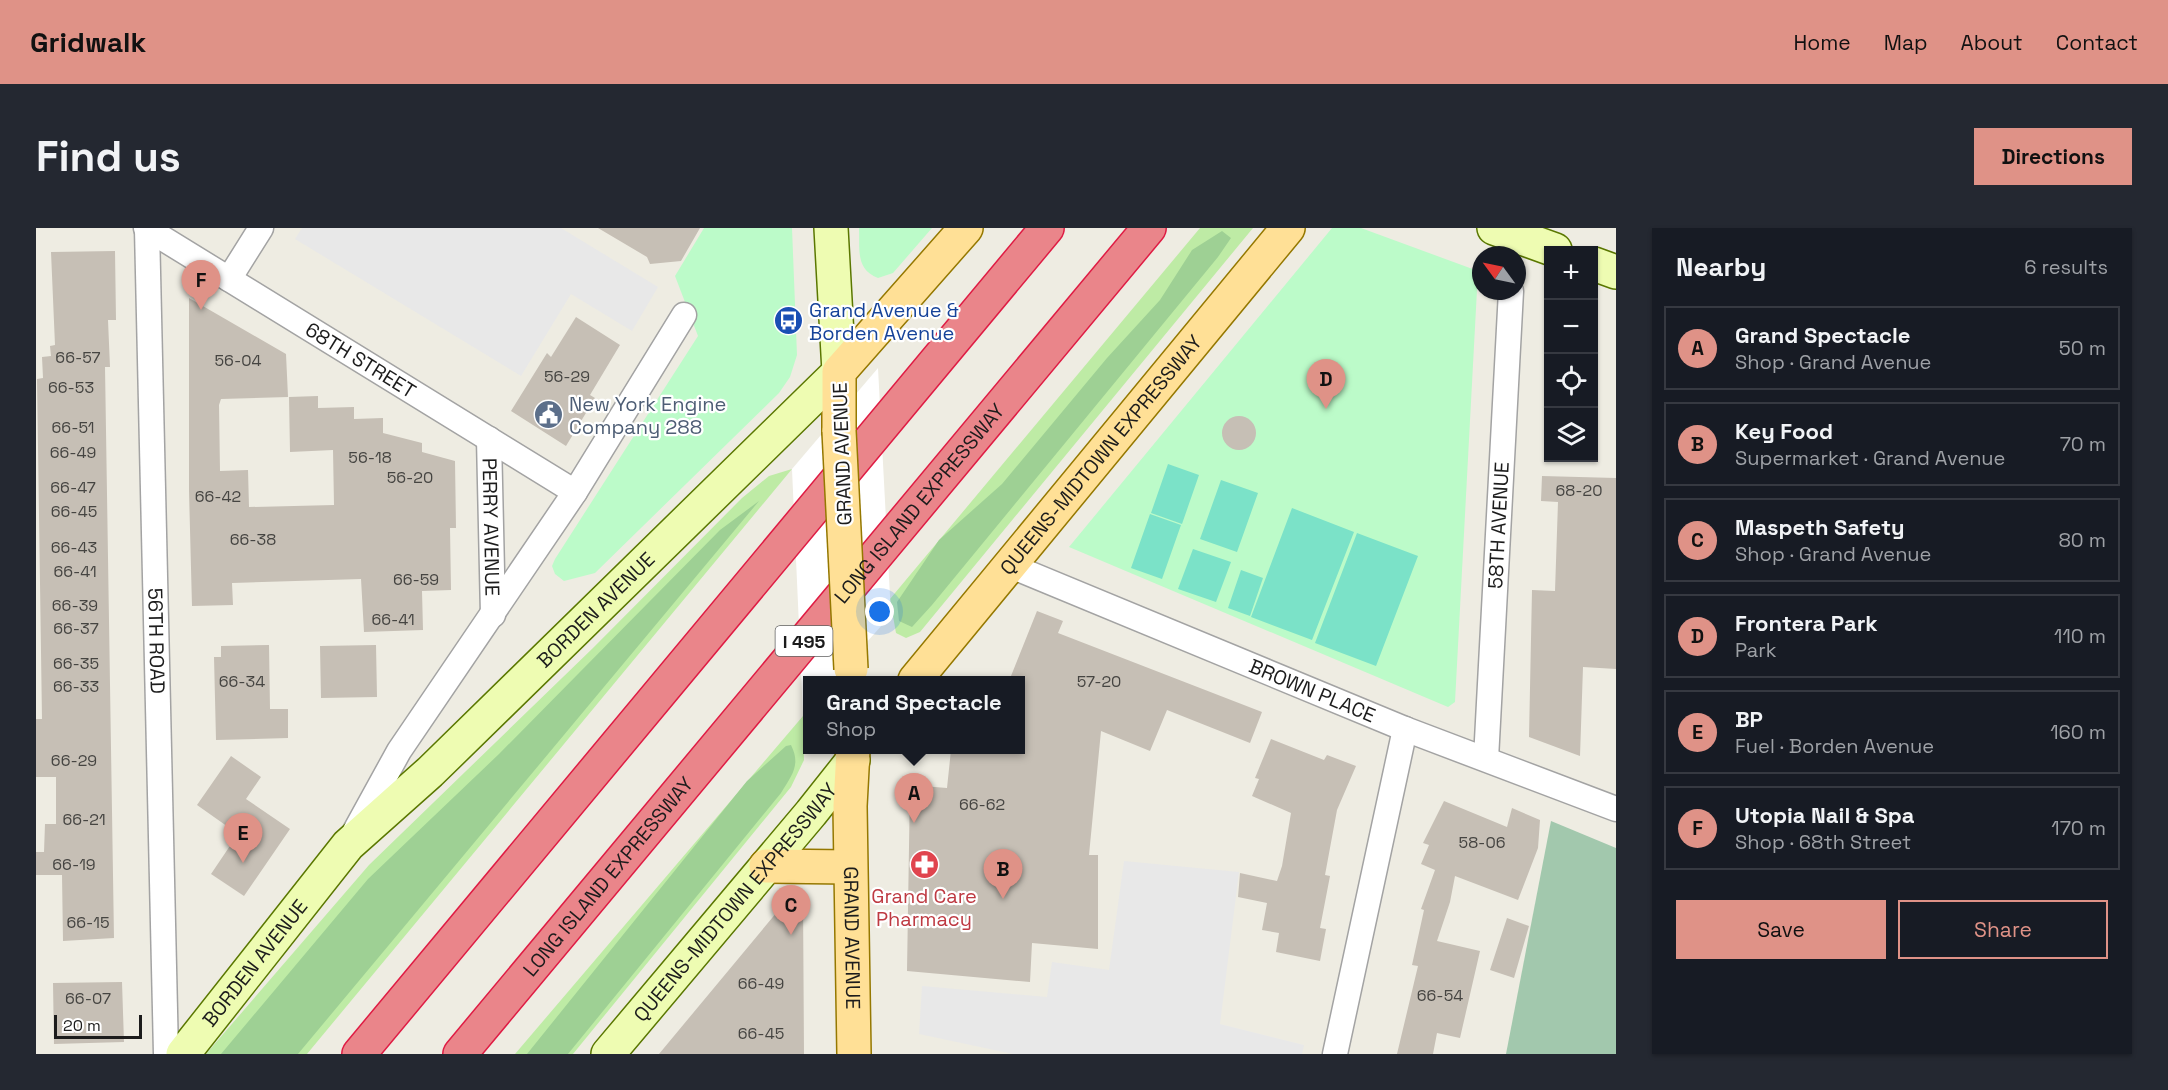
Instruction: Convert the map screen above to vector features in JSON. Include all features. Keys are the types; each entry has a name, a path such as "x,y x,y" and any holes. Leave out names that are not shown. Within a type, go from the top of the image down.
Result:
{"highway":[{"path":"359,1054 1047,228"},
{"name":"LONG ISLAND EXPRESSWAY","path":"460,1054 1149,228"}],"main road":[{"name":"GRAND AVENUE","path":"831,228 851,675"},
{"path":"839,372 966,228"},
{"name":"QUEENS-MIDTOWN EXPRESSWAY","path":"919,676 1288,228"},
{"path":"1507,237 1544,247"},
{"path":"1598,266 1616,272"},
{"name":"BORDEN AVENUE","path":"183,1054 348,845 430,772 839,372"},
{"name":"QUEENS-MIDTOWN EXPRESSWAY","path":"608,1054 766,866 854,754"},
{"name":"GRAND AVENUE","path":"854,1054 850,867 855,754"},
{"path":"766,866 850,867"}],"street":[{"name":"68TH STREET","path":"147,228 575,492"},
{"name":"56TH ROAD","path":"147,228 166,1054"},
{"path":"229,279 261,228"},
{"name":"58TH AVENUE","path":"1486,759 1511,300"},
{"name":"BORDEN AVENUE","path":"348,845 399,751 575,492 684,315"},
{"name":"PERRY AVENUE","path":"489,440 493,615"},
{"name":"BROWN PLACE","path":"1011,566 1405,729 1616,809"},
{"path":"1335,1054 1405,729"}],"green space":[{"path":"704,228 792,228 797,355 790,377 779,393 595,573 564,581 555,574 552,566 555,559 698,336 675,276"},
{"path":"859,228 932,228 893,273 878,278 862,264 859,251"},
{"path":"1200,228 1253,228 920,632 906,638 896,633 890,599"},
{"path":"1332,228 1361,228 1472,269 1472,300 1476,300 1455,702 1448,707 1069,547"},
{"path":"1222,231 1231,238 1218,257 932,605 912,627 899,621 897,602 939,540 1002,484 1107,358 1160,300 1192,250"},
{"path":"1168,464 1199,475 1182,524 1151,513"},
{"path":"792,469 307,1054 206,1054 369,865 593,648 742,498 769,476"},
{"path":"1221,480 1258,493 1237,552 1200,539"},
{"path":"759,501 298,1054 221,1054 368,879 499,754 720,530"},
{"path":"1292,508 1354,532 1312,640 1251,617"},
{"path":"1150,514 1181,525 1162,579 1131,568"},
{"path":"1357,533 1418,556 1376,666 1315,643"},
{"path":"1193,549 1231,562 1216,602 1178,589"},
{"path":"1241,570 1263,578 1250,616 1228,608"},
{"path":"803,716 804,760 791,787 573,1054 515,1054"},
{"path":"791,745 795,758 794,770 781,793 568,1054 527,1054 747,781 786,746"},
{"path":"1551,821 1616,848 1616,1054 1506,1054"}],"shaded area":[{"path":"302,228 561,228 658,287 632,331 571,294 521,376 295,239"},
{"path":"1124,861 1239,872 1220,1024 1304,1045 1302,1054 1013,1054 919,1034 922,986 1047,997 1052,962 1109,970"}],"pier":[{"path":"878,368 891,615 837,676 803,676 803,716 792,469"}],"building":[{"path":"598,228 700,228 681,261 650,264 647,257"},
{"path":"115,251 116,320 108,320 110,367 105,367 114,938 63,941 62,875 36,875 36,852 44,852 45,824 56,824 56,777 36,777 36,719 42,719 37,379 43,378 42,357 51,356 50,346 55,345 51,252"},
{"path":"189,298 286,354 288,397 221,399 219,405 220,471 248,470 249,507 334,505 333,450 290,452 289,397 318,396 318,408 354,407 354,419 383,418 383,433 422,443 422,452 455,461 456,528 450,528 451,590 422,591 423,630 364,632 361,579 232,583 233,605 192,606 189,491"},
{"path":"576,317 620,345 590,395 595,398 566,446 511,411 547,353 551,357"},
{"path":"1239,416 1251,421 1256,433 1251,445 1239,450 1227,445 1222,433 1227,421"},
{"path":"1542,476 1616,478 1616,669 1583,667 1580,756 1529,737 1532,590 1555,591 1558,502 1541,501"},
{"path":"1037,611 1063,621 1058,633 1262,712 1250,743 1167,710 1150,751 1101,731 1089,855 1098,855 1098,949 1032,943 1030,982 907,971 910,785 947,788 951,754 1025,754 1025,676 1011,676"},
{"path":"269,645 270,709 288,709 288,738 216,740 214,657 221,657 221,646"},
{"path":"376,645 377,697 321,698 320,646"},
{"path":"1271,739 1324,760 1327,755 1356,766 1337,810 1325,875 1330,876 1320,928 1326,929 1320,961 1276,952 1279,933 1262,930 1267,903 1238,897 1240,873 1277,881 1282,866 1291,813 1252,796 1259,779 1255,778"},
{"path":"231,756 261,777 246,799 290,829 244,896 211,874 238,834 197,805"},
{"path":"1444,801 1507,827 1512,808 1540,820 1538,848 1518,900 1455,876 1450,902 1437,941 1480,951 1460,1038 1437,1033 1433,1054 1397,1054 1418,966 1412,965 1424,910 1421,909 1435,870 1421,864 1429,845 1423,843"},
{"path":"787,900 803,900 804,1054 659,1054"},
{"path":"1507,918 1529,926 1514,978 1490,970"},
{"path":"122,982 124,1042 54,1044 53,983"}],"place":[{"name":"Utopia Nail & Spa","path":"201,310"},
{"name":"Grand Avenue & Borden Avenue","path":"788,321"},
{"name":"Frontera Park","path":"1326,409"},
{"name":"New York Engine Company 288","path":"548,415"},
{"name":"Grand Spectacle","path":"914,823"},
{"name":"BP","path":"243,863"},
{"name":"Grand Care Pharmacy","path":"924,865"},
{"name":"Key Food","path":"1003,899"},
{"name":"Maspeth Safety","path":"791,935"}]}
